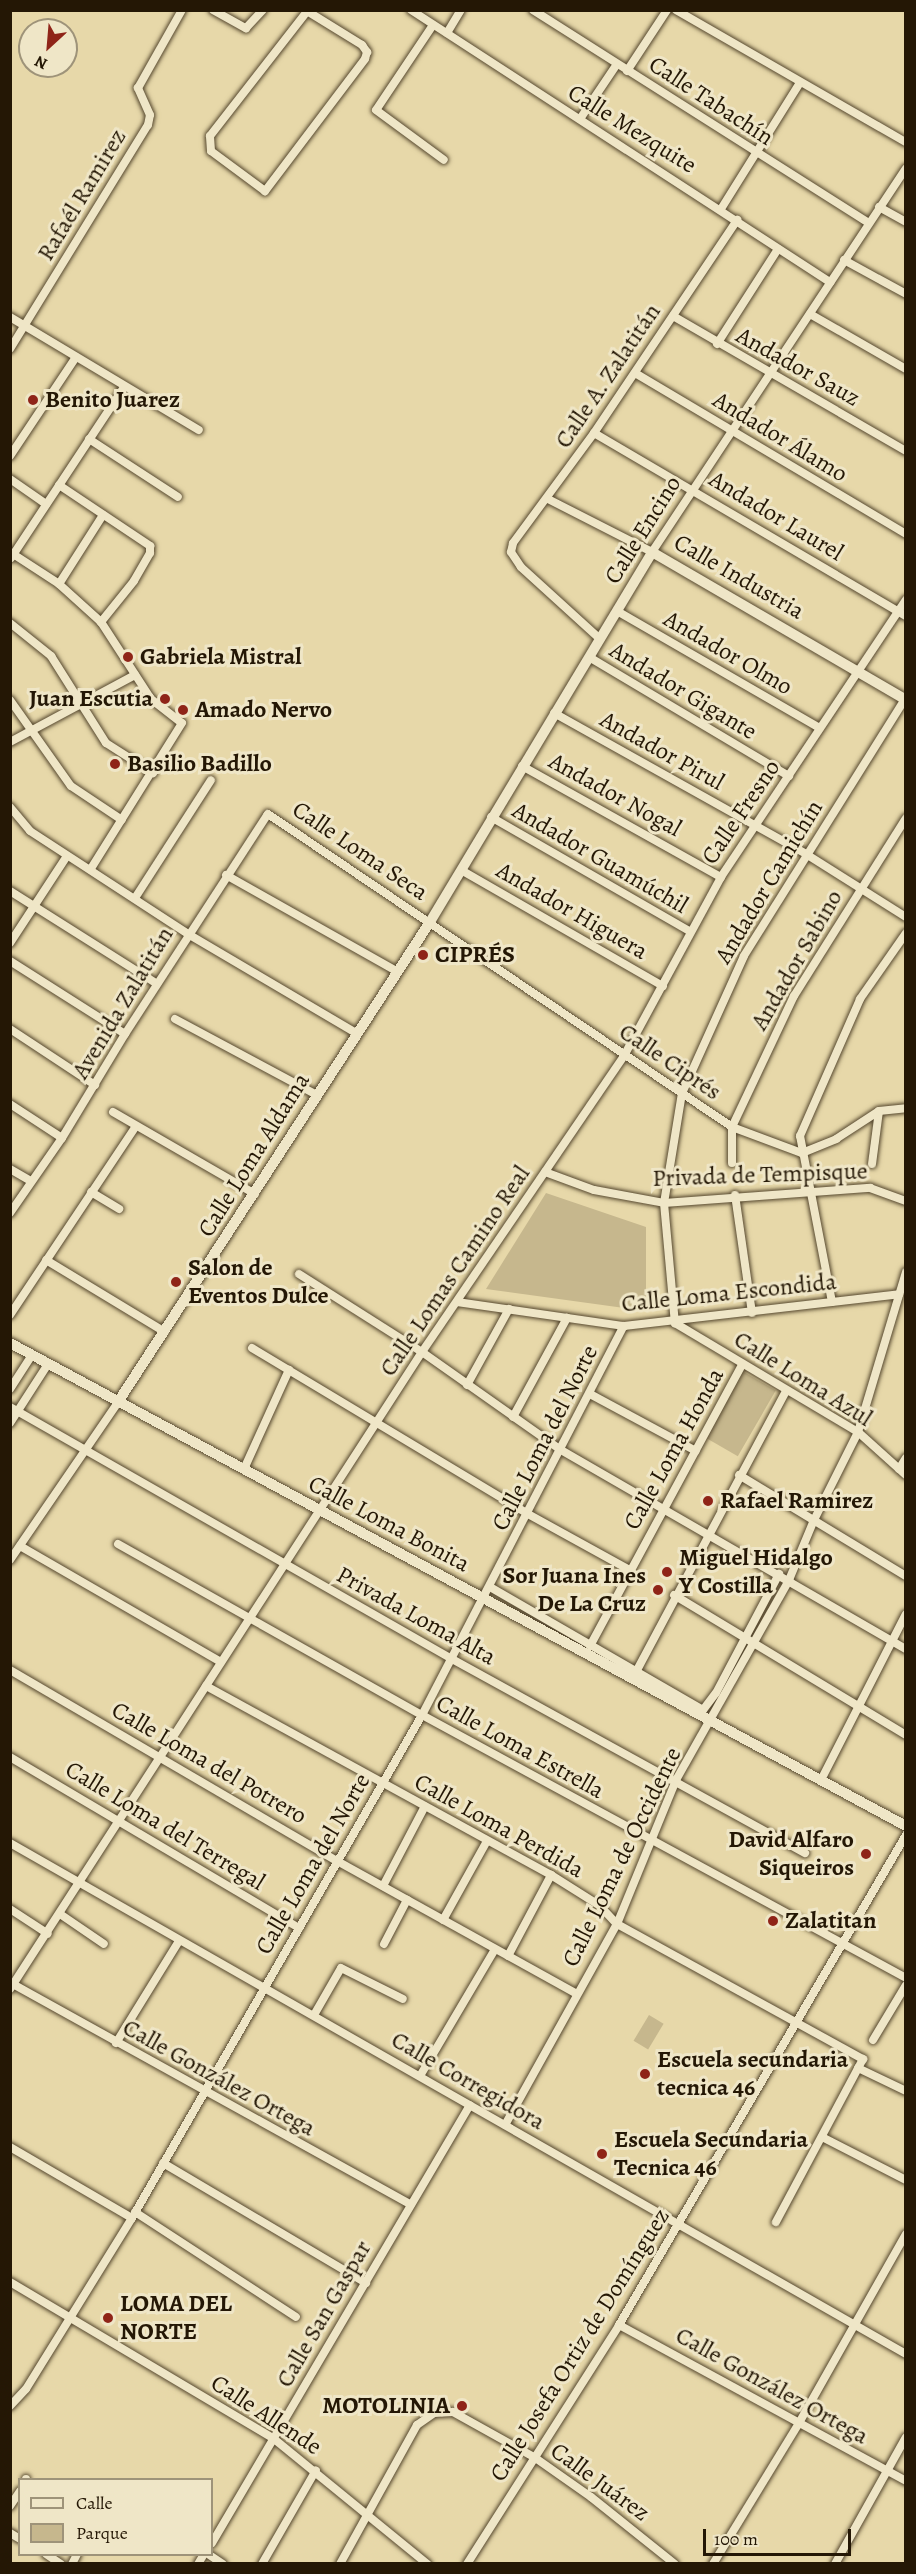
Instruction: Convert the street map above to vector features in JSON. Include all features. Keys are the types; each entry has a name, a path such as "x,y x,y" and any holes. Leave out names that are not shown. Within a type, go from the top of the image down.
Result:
{"street":[{"name":"Rafaél Ramirez","path":"10,349 148,125 150,115 138,88 182,10"},
{"path":"213,10 246,28 263,10"},
{"name":"Calle Mezquite","path":"411,10 721,209 830,282"},
{"path":"447,33 461,10"},
{"name":"Calle Tabachín","path":"533,10 868,223"},
{"path":"627,71 667,10"},
{"path":"676,10 799,84 906,142"},
{"path":"308,11 367,52 265,191 211,151 210,136 308,11"},
{"path":"433,25 376,110 444,160"},
{"path":"580,119 617,64"},
{"path":"721,209 758,154 799,84"},
{"name":"Calle Encino","path":"430,922 652,552 906,168"},
{"path":"879,207 906,222"},
{"name":"Calle A. Zalatitán","path":"600,639 521,567 511,552 517,534 548,499 737,220"},
{"path":"717,344 778,249"},
{"path":"844,260 906,294"},
{"path":"810,314 906,369"},
{"name":"Andador Sauz","path":"673,316 717,344 906,451"},
{"path":"10,317 199,430"},
{"path":"10,456 76,357"},
{"name":"Andador Álamo","path":"635,373 906,534"},
{"path":"90,870 153,773 182,723 151,699 101,622 59,584 12,555 124,387"},
{"name":"Andador Laurel","path":"594,433 902,614"},
{"path":"89,439 178,497"},
{"path":"10,479 46,504"},
{"path":"59,485 150,546 150,554 134,581 101,622"},
{"name":"Calle Industria","path":"548,499 652,552 858,669 905,699"},
{"path":"59,584 103,515"},
{"name":"Calle Fresno","path":"626,1054 663,986 689,931 721,877 858,669 902,614 906,600"},
{"name":"Andador Olmo","path":"617,611 820,728"},
{"path":"10,623 51,656 106,743 153,773"},
{"name":"Andador Gigante","path":"589,657 789,776"},
{"path":"10,742 135,675"},
{"name":"Andador Camichín","path":"675,1323 664,1203 682,1093 744,956 905,699"},
{"path":"10,700 71,786 122,820"},
{"name":"Andador Pirul","path":"554,713 806,854 906,917"},
{"name":"Andador Nogal","path":"522,766 721,877"},
{"path":"135,898 211,780"},
{"path":"10,807 30,831 67,856 188,934 356,1033"},
{"name":"Avenida Zalatitán","path":"10,1213 62,1138 156,984 268,814"},
{"name":"Calle Loma Seca","path":"268,814 430,922"},
{"name":"Andador Guamúchil","path":"491,818 689,931"},
{"name":"Andador Sabino","path":"732,1127 794,996 906,818"},
{"path":"10,943 67,856"},
{"name":"Andador Higuera","path":"461,870 663,986"},
{"path":"226,875 398,972"},
{"path":"10,891 156,984"},
{"name":"Calle Loma Aldama","path":"10,1560 165,1332 356,1033 430,922"},
{"name":"Calle Ciprés","path":"430,922 732,1127 802,1154"},
{"path":"832,1302 800,1136 860,999 906,933"},
{"path":"10,961 125,1034"},
{"path":"175,1019 317,1095"},
{"path":"10,1029 95,1085"},
{"name":"Calle Lomas Camino Real","path":"12,1985 48,1934 283,1564 422,1352 626,1054"},
{"path":"10,1104 62,1138"},
{"path":"802,1154 836,1139 879,1111 906,1108"},
{"path":"872,1164 879,1111"},
{"path":"112,1112 255,1194"},
{"path":"10,1315 136,1126"},
{"path":"732,1127 732,1163"},
{"path":"10,1169 31,1181"},
{"name":"Privada de Tempisque","path":"545,1172 594,1190 664,1203 735,1195 870,1188 906,1201"},
{"path":"91,1192 119,1209"},
{"path":"735,1195 752,1313"},
{"path":"46,1260 165,1332"},
{"name":"Calle Loma de Occidente","path":"505,2125 617,1924 649,1839 676,1780 711,1724 789,1580 814,1520 858,1432 906,1272"},
{"path":"299,1274 422,1352 561,1450 708,1532 906,1649"},
{"name":"Calle Loma Escondida","path":"457,1302 624,1326 675,1323 899,1293"},
{"path":"466,1385 508,1309"},
{"path":"513,1417 567,1318"},
{"name":"Calle Loma Azul","path":"675,1323 858,1432 902,1472"},
{"name":"Calle Loma del Norte","path":"10,2406 26,2389 133,2215 422,1715 624,1326"},
{"name":"Calle Loma Bonita","path":"10,1343 711,1724 906,1826"},
{"path":"252,1348 528,1514 630,1570"},
{"path":"10,1389 32,1355"},
{"path":"10,1423 14,1409 48,1364"},
{"name":"Calle Loma Honda","path":"590,1646 742,1365"},
{"path":"244,1469 289,1370"},
{"path":"636,1672 674,1595 786,1391"},
{"path":"590,1394 696,1451"},
{"name":"Privada Loma Alta","path":"14,1409 452,1659 676,1780 805,1853"},
{"path":"902,1472 906,1458"},
{"path":"740,1475 906,1576"},
{"name":"Calle Loma Estrella","path":"118,1544 422,1715 906,1978"},
{"path":"20,1546 221,1662"},
{"path":"490,1587 636,1672 706,1709 779,1574"},
{"path":"674,1595 906,1735"},
{"path":"821,1780 906,1614"},
{"name":"Calle Loma del Potrero","path":"10,1670 338,1861 578,1994"},
{"name":"Calle Loma Perdida","path":"206,1686 551,1875 600,1906 617,1924 863,2059 858,2068"},
{"name":"Calle Loma del Terregal","path":"10,1757 299,1928"},
{"path":"383,1886 425,1806"},
{"name":"Calle Josefa Ortiz de Domínguez","path":"467,2564 619,2325 796,2024 840,1944 906,1835"},
{"path":"442,1920 486,1840"},
{"name":"Calle Corregidora","path":"10,1843 906,2354"},
{"path":"508,1956 551,1875"},
{"path":"384,1944 407,1900"},
{"path":"10,1910 48,1934"},
{"path":"60,1914 104,1944"},
{"path":"116,2043 179,1941"},
{"path":"420,2076 495,1949"},
{"path":"314,2015 341,1968 402,1999"},
{"path":"873,2040 906,1984"},
{"name":"Calle González Ortega","path":"12,1985 411,2205"},
{"path":"776,2222 858,2068 906,2091"},
{"name":"Calle San Gaspar","path":"213,2540 470,2105"},
{"path":"822,2137 906,2180"},
{"path":"10,2147 133,2215 296,2317"},
{"path":"163,2163 366,2283"},
{"path":"713,2564 799,2422 853,2323 906,2234"},
{"name":"Calle Allende","path":"10,2282 69,2320 274,2439 316,2470 427,2564"},
{"name":"Calle González Ortega","path":"619,2325 906,2481"},
{"name":"Calle Juárez","path":"367,2512 417,2425 434,2413 453,2412 534,2457 675,2564"},
{"path":"835,2564 885,2470 906,2437"},
{"path":"262,2564 316,2470"},
{"path":"340,2564 367,2512"},
{"path":"209,2556 223,2564"}],"green space":[{"path":"546,1193 646,1227 646,1311 486,1289"},
{"path":"742,1371 776,1390 738,1456 704,1437"},
{"path":"649,2015 664,2024 648,2049 634,2041"}],"place":[{"name":"Benito Juarez","path":"33,400"},
{"name":"Gabriela Mistral","path":"128,657"},
{"name":"Juan Escutia","path":"165,699"},
{"name":"Amado Nervo","path":"183,710"},
{"name":"Basilio Badillo","path":"115,764"},
{"name":"CIPRÉS","path":"423,955"},
{"name":"Salon de Eventos Dulce","path":"176,1282"},
{"name":"Rafael Ramirez","path":"708,1501"},
{"name":"Miguel Hidalgo Y Costilla","path":"667,1572"},
{"name":"Sor Juana Ines De La Cruz","path":"658,1590"},
{"name":"David Alfaro Siqueiros","path":"866,1854"},
{"name":"Zalatitan","path":"773,1921"},
{"name":"Escuela secundaria tecnica 46","path":"645,2074"},
{"name":"Escuela Secundaria Tecnica 46","path":"602,2154"},
{"name":"LOMA DEL NORTE","path":"108,2318"},
{"name":"MOTOLINIA","path":"462,2406"}]}
